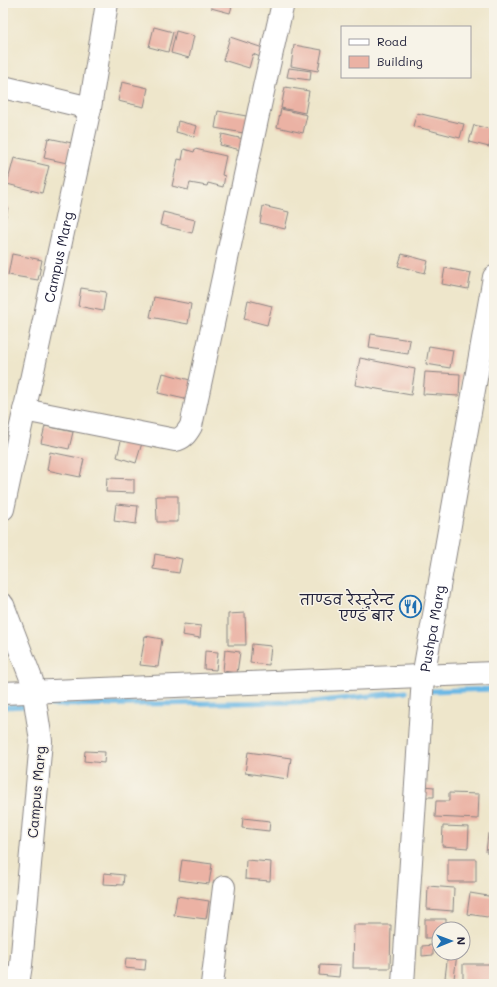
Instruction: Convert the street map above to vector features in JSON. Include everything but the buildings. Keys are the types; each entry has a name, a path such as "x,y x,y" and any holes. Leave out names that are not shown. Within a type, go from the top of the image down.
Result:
{"street":[{"name":"Campus Marg","path":"3,509 90,108 107,3"},
{"path":"24,410 175,440 180,439 192,426 262,94 283,3"},
{"path":"3,87 90,108"},
{"name":"Pushpa Marg","path":"403,984 423,677 494,277"},
{"name":"Campus Marg","path":"3,605 32,681 40,741 21,965 18,984"},
{"path":"3,693 494,673"},
{"path":"212,984 224,887"}],"waterway":[{"path":"431,691 494,689"},
{"path":"51,705 312,702 406,692"},
{"path":"3,707 28,706"}],"place":[{"name":"ताण्डव रेस्टुरेन्ट एण्ड बार","path":"410,607"}]}
